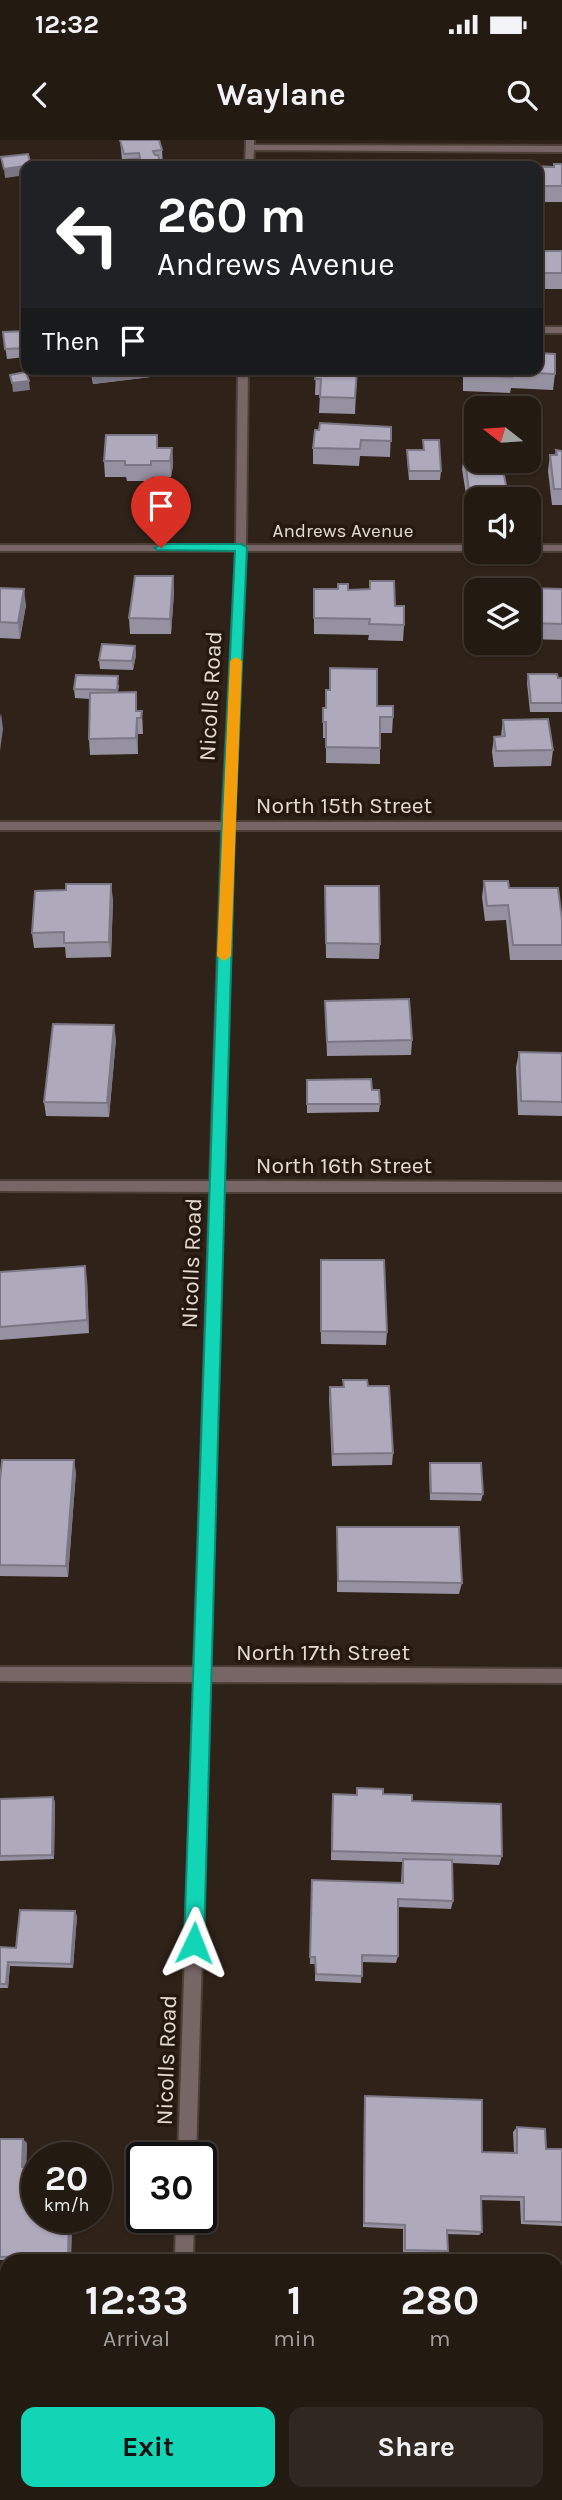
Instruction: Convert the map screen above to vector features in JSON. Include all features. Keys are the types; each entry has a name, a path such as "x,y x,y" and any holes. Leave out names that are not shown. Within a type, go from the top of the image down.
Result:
{"street":[{"path":"250,144 562,149"},
{"path":"543,330 562,330"},
{"name":"Nicolls Road","path":"187,2142 228,825 241,547 243,375"},
{"name":"Andrews Avenue","path":"0,548 464,548"},
{"path":"541,548 562,548"},
{"name":"North 15th Street","path":"0,826 562,826"},
{"name":"North 16th Street","path":"0,1186 562,1187"},
{"name":"North 17th Street","path":"0,1674 562,1676"},
{"path":"184,2254 185,2233"}],"building":[{"path":"120,140 159,140 162,150 153,151 160,161 113,161 140,158 139,153 124,154"},
{"path":"28,154 30,161 21,161 21,166 4,169 1,157"},
{"path":"562,164 562,186 543,186 543,166"},
{"path":"543,251 562,251 562,273 543,273"},
{"path":"21,331 21,348 5,349 3,332"},
{"path":"543,353 555,354 555,374 543,373"},
{"path":"21,373 27,375 29,381 12,383 10,375"},
{"path":"315,375 357,375 355,398 320,397 321,379 315,379"},
{"path":"480,375 512,375 512,377"},
{"path":"320,423 391,427 391,441 361,440 360,449 313,448 315,430 319,430"},
{"path":"106,435 157,435 157,448 172,448 170,461 151,461 151,465 125,465 125,461 104,461"},
{"path":"423,440 439,440 441,471 409,471 407,450 424,450"},
{"path":"556,450 562,451 562,489 554,489 550,455 557,455"},
{"path":"467,473 504,473 506,487 468,487"},
{"path":"135,576 173,576 170,619 129,618"},
{"path":"370,581 394,581 395,606 404,606 404,625 369,624 370,619 314,618 314,589 338,589 338,584 348,584 348,590 370,589"},
{"path":"0,588 24,589 18,623 0,622"},
{"path":"541,588 562,589 562,624 541,623"},
{"path":"102,644 135,646 132,661 99,660"},
{"path":"330,668 377,669 377,706 393,706 393,717 380,717 380,748 326,747 323,708 326,708 326,690 330,690"},
{"path":"528,674 557,674 558,678 562,678 562,703 531,703"},
{"path":"76,675 118,676 117,690 74,689"},
{"path":"136,692 136,711 142,711 141,718 137,718 136,738 89,739 90,693"},
{"path":"548,719 553,750 496,751 494,737 505,736 503,720"},
{"path":"484,881 508,881 509,888 558,888 562,945 513,945 508,905 487,906"},
{"path":"66,884 111,884 109,942 64,943 64,932 32,933 35,891 66,890"},
{"path":"325,886 379,886 380,944 326,943"},
{"path":"409,999 412,1040 327,1042 325,1001"},
{"path":"53,1024 114,1025 107,1103 44,1102"},
{"path":"519,1052 562,1053 562,1102 521,1101"},
{"path":"371,1079 372,1090 379,1090 380,1104 307,1104 307,1080"},
{"path":"321,1260 384,1260 387,1332 321,1331"},
{"path":"85,1266 87,1320 0,1327 0,1272"},
{"path":"343,1380 367,1380 368,1386 389,1386 393,1453 333,1454 330,1387 344,1387"},
{"path":"2,1460 74,1460 66,1566 0,1565"},
{"path":"430,1463 481,1463 483,1494 431,1493"},
{"path":"337,1527 459,1527 462,1583 338,1581"},
{"path":"357,1788 383,1789 383,1794 412,1795 412,1801 501,1804 502,1856 332,1851 333,1794 357,1795"},
{"path":"53,1797 52,1855 0,1856 0,1799"},
{"path":"403,1859 452,1860 453,1901 398,1899 398,1956 362,1955 362,1976 316,1974 315,1957 310,1957 312,1880 403,1883"},
{"path":"20,1910 75,1911 71,1964 8,1962 6,1984 0,1984 0,1947 16,1948"},
{"path":"365,2096 482,2100 482,2152 517,2153 517,2127 545,2129 546,2149 562,2149 562,2222 524,2221 524,2197 481,2196 482,2232 447,2230 448,2251 405,2250 405,2225 364,2223"},
{"path":"0,2139 23,2139 21,2233 69,2233 68,2254 0,2254"}],"slow traffic":[{"path":"224,956 236,661"}],"route":[{"path":"161,548 241,547 228,825 194,1943"}]}
